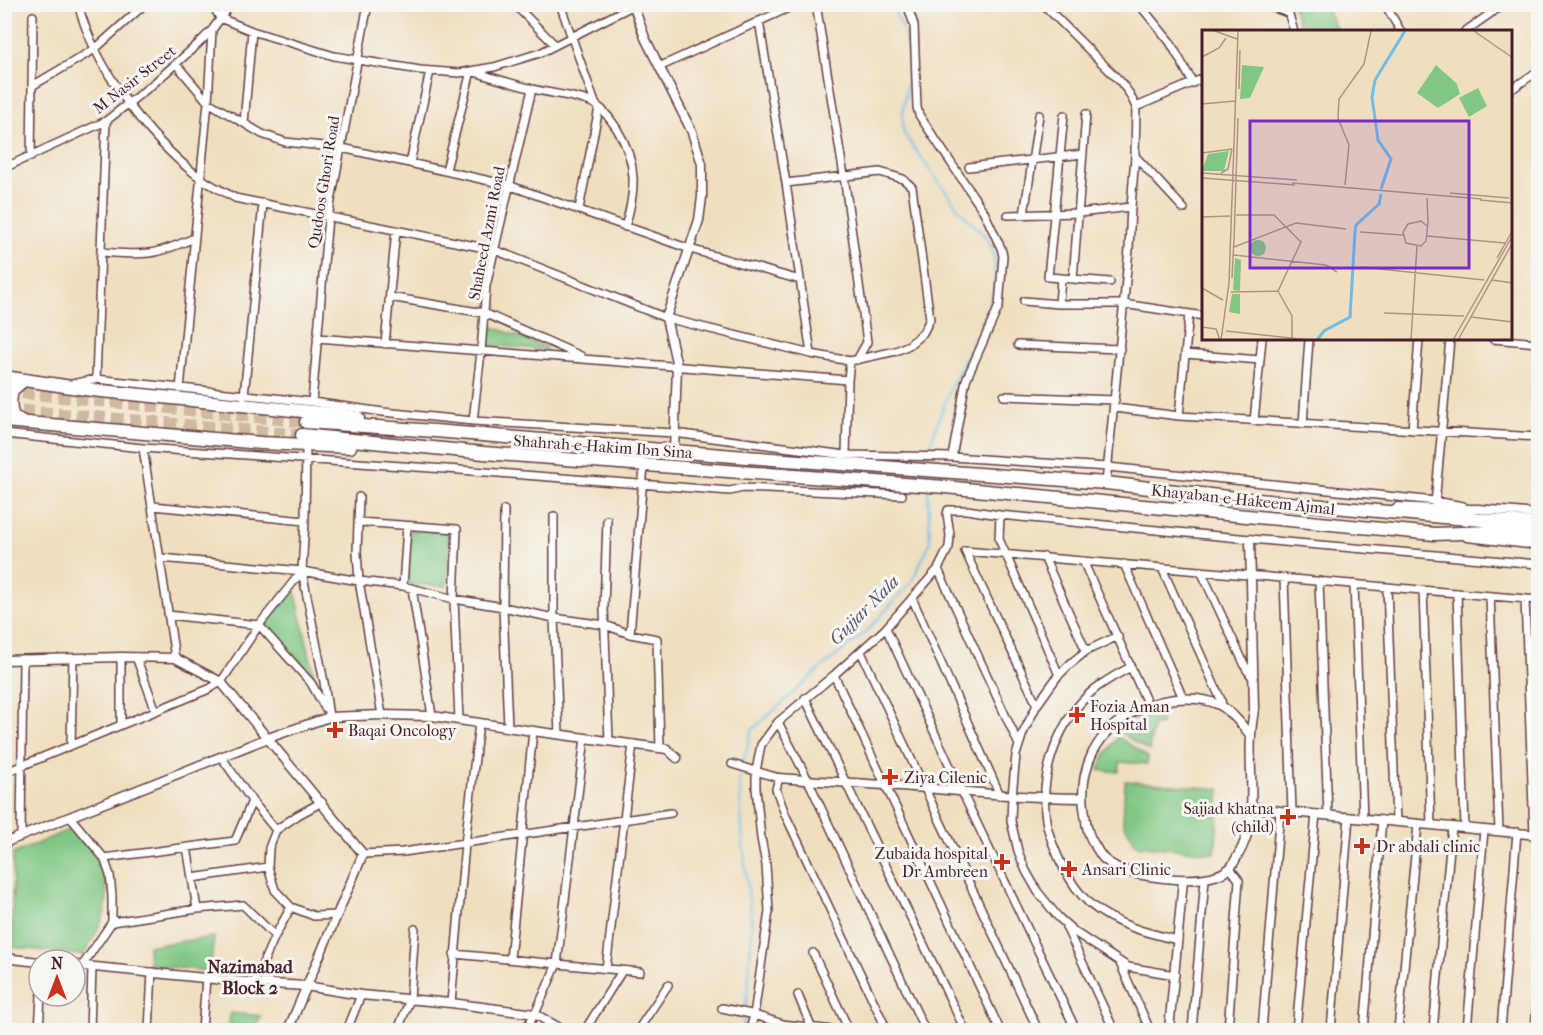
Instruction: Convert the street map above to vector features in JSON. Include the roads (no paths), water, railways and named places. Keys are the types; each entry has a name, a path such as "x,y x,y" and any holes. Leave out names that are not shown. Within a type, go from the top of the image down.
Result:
{"highway":[{"path":"4,378 62,386 275,404 435,431"},
{"path":"24,380 12,390 10,407 13,417 24,423"},
{"name":"Shahrah-e-Hakim Ibn Sina","path":"4,421 429,448 902,489 945,487"},
{"name":"Shahrah-e-Hakim Ibn Sina","path":"306,422 951,473"},
{"name":"Khayaban-e-Hakeem Ajmal","path":"951,473 1106,483 1443,518 1539,524"},
{"name":"Khayaban-e-Hakeem Ajmal","path":"945,487 1434,534 1490,532 1539,536"}],"street":[{"path":"78,4 95,49 132,110 173,154 200,178 235,198 495,250 666,318 812,354 854,360 896,351 909,345 923,333 930,319 912,187 903,179 880,172 786,183"},
{"path":"32,86 95,49 145,4"},
{"path":"212,4 220,18 252,32 334,56 430,71 459,73 494,67 540,53 634,5 645,38 692,132 702,164 699,220 666,318 677,366 674,451"},
{"name":"M Nasir Street","path":"4,168 106,122 176,64 212,30 231,4"},
{"name":"Qudoos Ghori Road","path":"312,402 328,216 368,4"},
{"path":"514,4 555,45"},
{"path":"560,4 597,105 609,116 624,141 632,166 634,188 625,227"},
{"path":"659,67 797,4"},
{"path":"816,4 844,176 867,342 854,360 848,380 846,454"},
{"path":"907,4 914,25 919,115 984,212 1003,256 999,306 966,380 952,457"},
{"path":"1043,4 1120,81 1136,107 1129,249 1106,483"},
{"path":"1139,4 1170,42 1193,83"},
{"path":"1264,4 1288,13"},
{"path":"1286,4 1293,30"},
{"path":"1385,4 1400,30"},
{"path":"1472,29 1503,4"},
{"path":"31,157 33,16"},
{"path":"759,21 812,354"},
{"path":"180,389 208,102 212,30"},
{"path":"244,123 252,32"},
{"path":"176,64 208,102 262,134 285,142 342,148 508,185 690,249 800,280"},
{"path":"410,163 430,71"},
{"path":"471,71 597,105"},
{"path":"446,170 471,71"},
{"path":"1513,88 1539,71"},
{"path":"1136,107 1202,79"},
{"name":"Shaheed Azmi Road","path":"473,421 486,286 532,89"},
{"path":"579,210 597,105"},
{"path":"1073,279 1086,114"},
{"path":"1024,215 1039,115"},
{"path":"1064,115 1048,277 1110,282"},
{"path":"96,380 106,122"},
{"path":"969,167 1083,154"},
{"path":"1135,156 1184,209"},
{"path":"244,396 263,203"},
{"path":"1008,215 1079,213 1131,207"},
{"path":"385,344 396,230"},
{"path":"101,252 151,253 194,238"},
{"path":"1059,304 1061,278"},
{"path":"390,297 484,313 587,359"},
{"path":"1024,301 1059,304 1123,304 1202,316"},
{"path":"1179,416 1188,314"},
{"path":"316,338 848,380"},
{"path":"1254,421 1262,340"},
{"path":"1303,424 1309,340"},
{"path":"1412,430 1419,340"},
{"path":"1435,505 1450,340"},
{"path":"1505,340 1539,343"},
{"path":"1018,345 1119,349"},
{"path":"1185,354 1260,360"},
{"path":"62,386 96,380 244,396 275,404 312,402 473,421 674,433 846,454 952,457 1108,467 1435,505 1539,514"},
{"path":"1004,396 1115,404 1179,416 1539,437"},
{"path":"4,434 143,448 730,491 743,488 902,489"},
{"path":"304,440 306,459 302,571 329,717"},
{"path":"143,448 175,658"},
{"path":"630,634 644,466"},
{"path":"359,497 357,552 359,581 382,715"},
{"path":"1323,505 1339,503 1435,505"},
{"path":"153,506 305,521"},
{"path":"504,510 503,607 508,727"},
{"path":"750,1030 769,911 766,865 753,770 761,744 778,722 886,628 938,569 949,547 948,510 1539,564"},
{"path":"1000,515 999,539 1059,675"},
{"path":"554,516 554,618 559,734"},
{"path":"607,520 605,625 609,741"},
{"path":"359,522 457,529 454,599 459,720"},
{"path":"403,586 407,526"},
{"path":"1434,534 1539,545"},
{"path":"1250,539 1254,709 1251,736 1251,807 1245,844 1230,868 1204,879 1183,880 1133,873 1118,868 1103,858 1091,841 1085,820 1082,798 1083,783 1087,767 1104,736 1131,713 1166,700 1183,698 1206,700 1222,706 1238,719 1251,736"},
{"path":"1037,705 966,551 1539,600"},
{"path":"1044,557 1086,651"},
{"path":"161,558 302,571 403,586 454,599 605,625 630,634 657,639 660,748"},
{"path":"1083,561 1148,705"},
{"path":"1124,564 1183,698"},
{"path":"1162,568 1222,706"},
{"path":"938,569 1019,745"},
{"path":"4,773 209,689 220,682 302,571"},
{"path":"1201,571 1247,670 1253,678"},
{"path":"1284,578 1292,812"},
{"path":"1319,581 1328,815"},
{"path":"1354,584 1363,819"},
{"path":"1387,587 1396,822"},
{"path":"412,588 432,716"},
{"path":"1423,590 1431,825"},
{"path":"1457,593 1465,828"},
{"path":"1490,596 1499,831"},
{"path":"912,598 1000,795"},
{"path":"1251,807 1536,834 1525,599"},
{"path":"168,615 260,625 311,683 329,717"},
{"path":"886,628 1076,1030"},
{"path":"1118,636 1086,651 1059,675 1037,705 1023,733 1016,755 1011,822 1026,871 1038,892 1064,923 1128,966 1175,975"},
{"path":"861,651 1038,1030"},
{"path":"121,657 121,725"},
{"path":"136,657 156,711"},
{"path":"71,746 73,658"},
{"path":"4,660 175,658 220,682 363,854"},
{"path":"21,836 22,659"},
{"path":"1131,667 1095,689 1076,708 1063,730 1054,749 1047,774 1044,798 1046,822 1055,850 1068,877 1089,903 1117,922 1145,933 1178,940"},
{"path":"834,675 1000,1030"},
{"path":"805,698 965,1030"},
{"path":"4,843 268,738 329,717 432,716 667,748 677,758"},
{"path":"778,722 808,780 925,1030"},
{"path":"451,1003 465,844 479,723"},
{"path":"510,959 533,731"},
{"path":"525,1030 535,1014 557,964 585,738"},
{"path":"606,969 633,744"},
{"path":"222,758 252,801 276,830"},
{"path":"732,764 779,778 1012,796 1082,798"},
{"path":"779,778 776,789 786,814 887,1030"},
{"path":"104,858 235,841 252,801"},
{"path":"322,802 276,830 269,848 268,867 274,890 291,907 314,916 338,915"},
{"path":"1262,1030 1280,811"},
{"path":"363,854 403,852 465,844 671,813"},
{"path":"1296,1030 1316,814"},
{"path":"70,817 104,858 110,875 112,922 87,955"},
{"path":"1331,1030 1349,817"},
{"path":"1364,1030 1382,820"},
{"path":"1398,1030 1418,824"},
{"path":"1433,1030 1452,827"},
{"path":"1467,1030 1484,830"},
{"path":"1501,1030 1517,832"},
{"path":"187,847 197,909"},
{"path":"288,1030 363,854"},
{"path":"192,878 268,867"},
{"path":"1228,1030 1239,880 1230,868"},
{"path":"1192,1030 1204,879"},
{"path":"1169,1030 1183,880"},
{"path":"112,922 197,909 243,905 275,936"},
{"path":"254,984 275,936 291,907"},
{"path":"1064,923 1114,1030"},
{"path":"398,1030 410,999 415,928"},
{"path":"813,953 849,1030"},
{"path":"454,954 640,972"},
{"path":"4,958 27,961"},
{"path":"1119,961 1149,1028"},
{"path":"87,967 254,984 306,986 535,1014 563,1030"},
{"path":"90,1030 92,968"},
{"path":"585,1030 622,971"},
{"path":"149,1030 152,972"},
{"path":"202,1030 206,978"},
{"path":"638,1030 668,985"},
{"path":"1535,1030 1539,991"},
{"path":"347,1030 361,994"},
{"path":"798,995 806,1029"},
{"path":"39,1030 40,1008"},
{"path":"722,1008 752,1014 786,1025 830,1030"},
{"path":"771,1030 772,1020"}],"waterway":[{"name":"Gujjar Nala","path":"891,4 904,32 910,63 903,108 903,132 961,212 989,240 995,262 994,289 984,320 951,387 926,458 927,466"},
{"name":"Gujjar Nala","path":"743,1030 752,927 743,845 739,777 752,730 821,668 866,632 911,583 930,543 928,490"}],"tunnel":[{"path":"4,391 306,422"},
{"path":"4,409 302,435"}],"place":[{"name":"Fozia Aman Hospital","path":"1077,715"},
{"name":"Baqai Oncology","path":"335,730"},
{"name":"Ziya Cilenic","path":"890,777"},
{"name":"Sajjad khatna (child)","path":"1288,817"},
{"name":"Dr abdali clinic","path":"1362,846"},
{"name":"Zubaida hospital Dr Ambreen","path":"1002,862"},
{"name":"Ansari Clinic","path":"1069,869"}],"district":[{"name":"Nazimabad Block 2","path":"250,977"}]}
